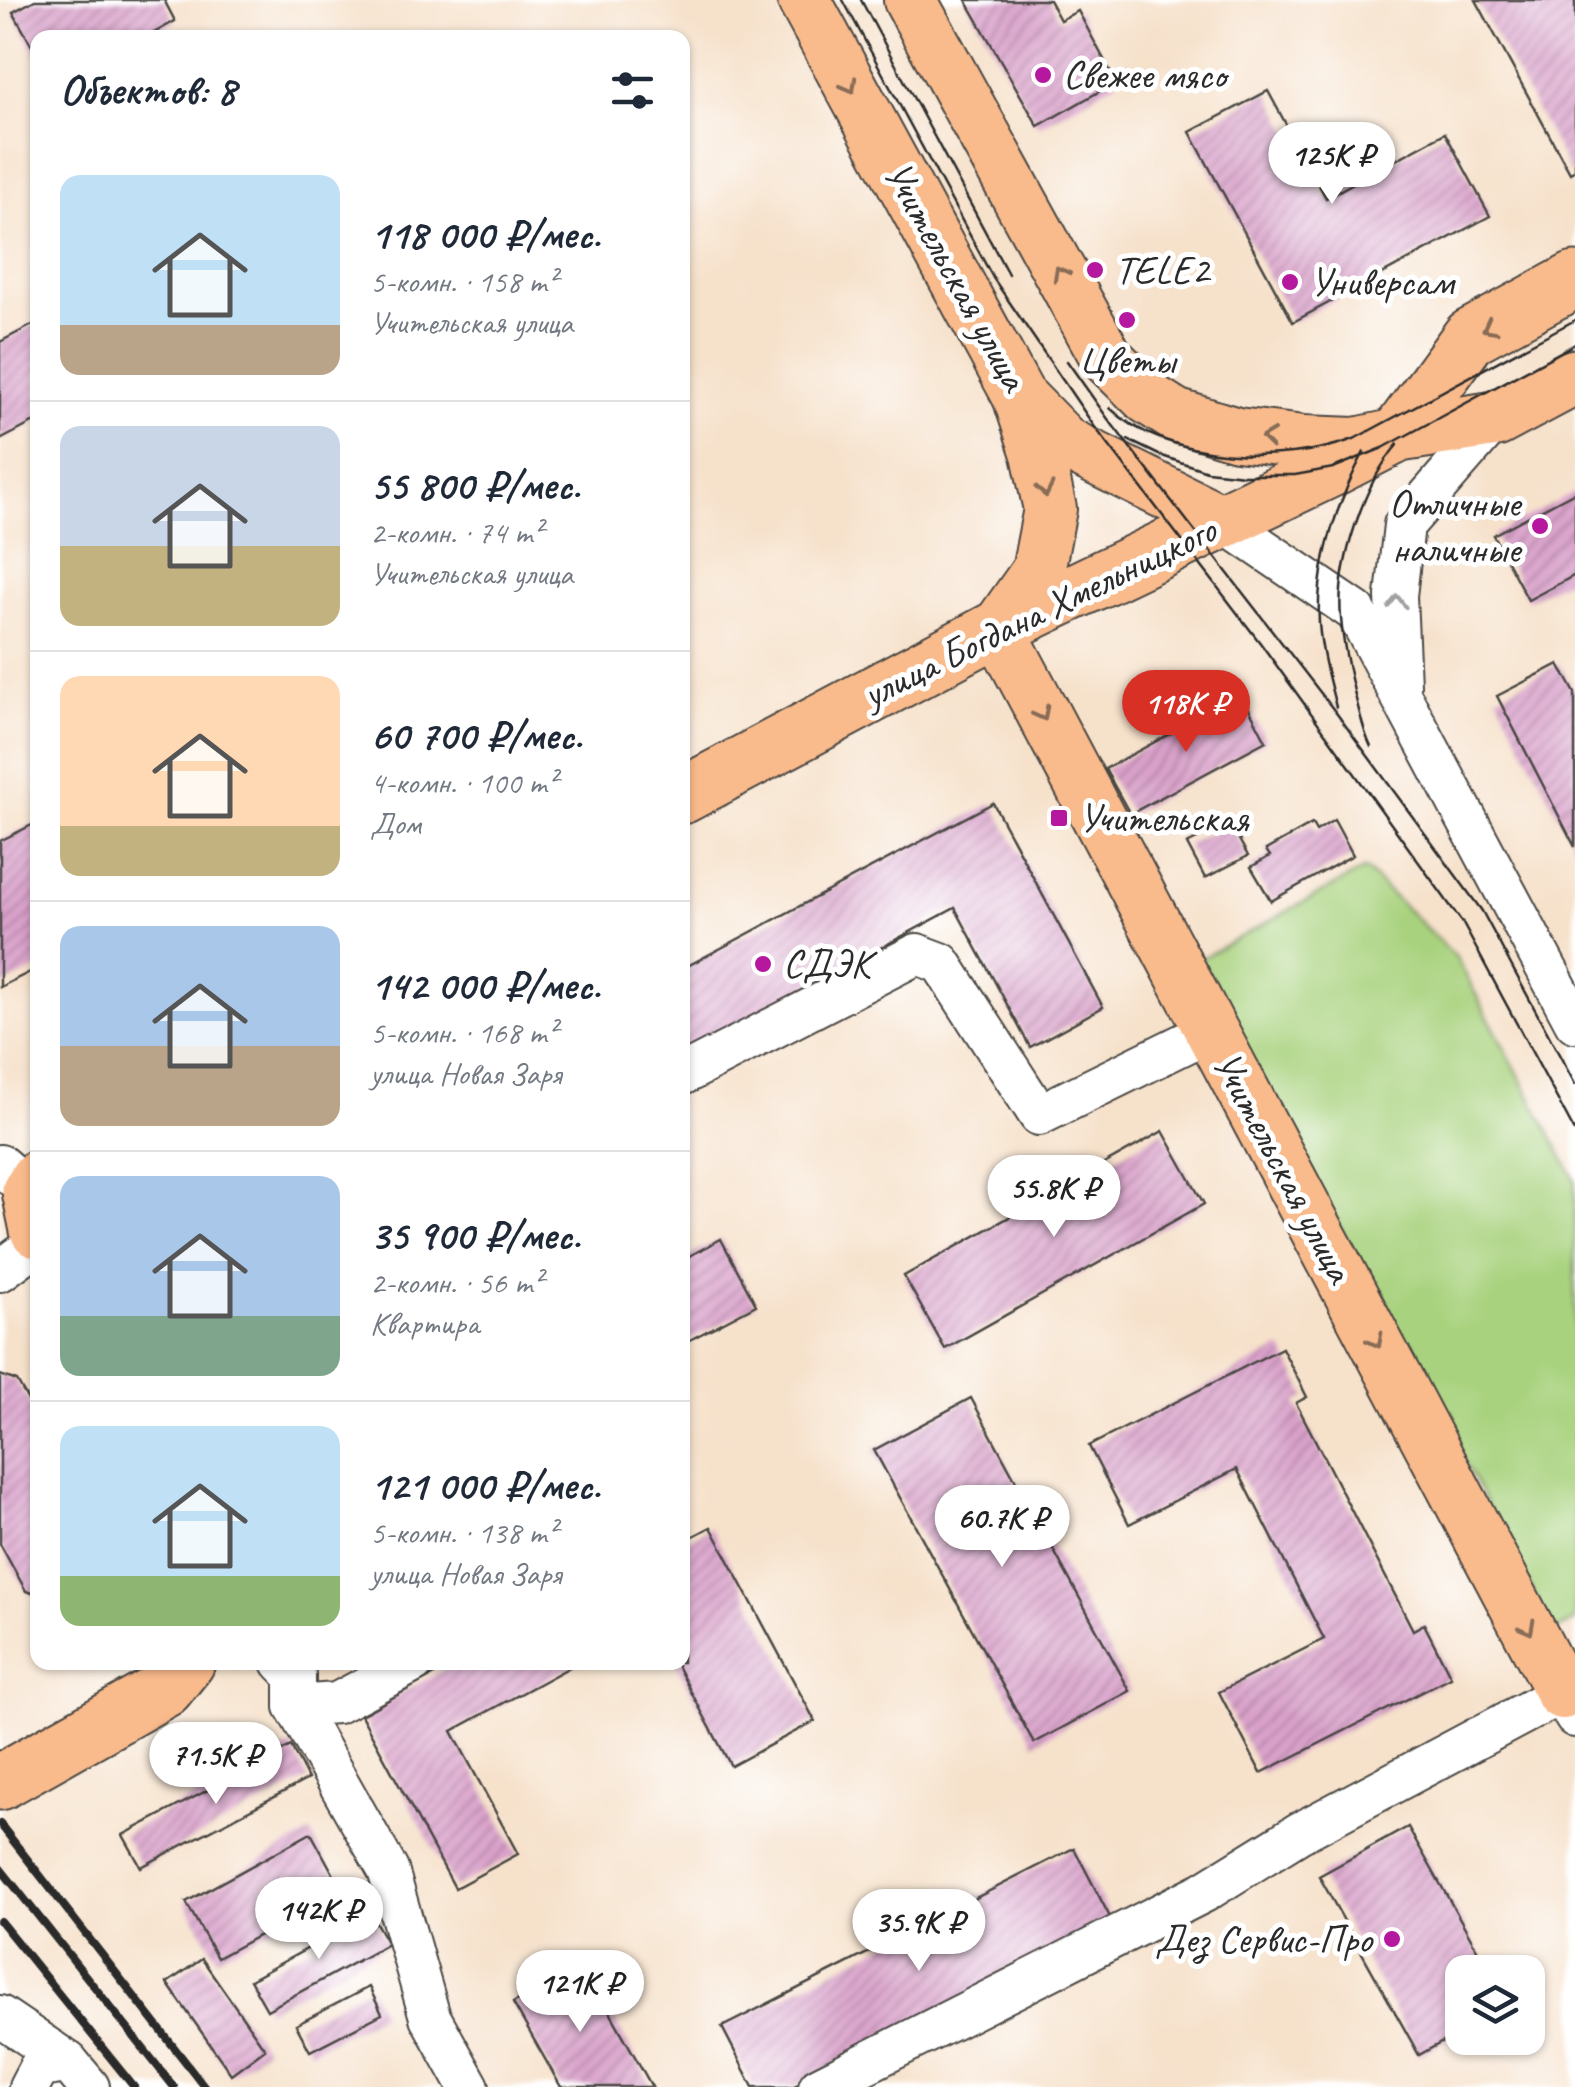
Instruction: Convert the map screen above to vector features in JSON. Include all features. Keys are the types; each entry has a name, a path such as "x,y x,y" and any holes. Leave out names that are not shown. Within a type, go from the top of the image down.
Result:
{"highway":[{"name":"улица Богдана Хмельницкого","path":"1399,434 1470,337 1575,280"},
{"name":"улица Богдана Хмельницкого","path":"690,792 998,628 1399,434 1496,419 1575,377"},
{"path":"0,1782 165,1689 180,1670"}],"main road":[{"name":"Учительская улица","path":"804,0 1020,396 1065,442 1222,521"},
{"path":"910,0 1107,358 1148,398 1174,416 1237,434 1356,444 1399,434"},
{"path":"998,628 1038,571 1050,509 1020,396"},
{"path":"1174,416 1197,448 1222,521"},
{"name":"Учительская улица","path":"998,628 1210,1031 1571,1699"}],"street":[{"path":"1400,699 1396,596 1404,525 1496,419"},
{"name":"Учительская улица","path":"1222,521 1356,612 1575,1022"},
{"path":"690,1071 917,954 942,963 1039,1115 1210,1031"},
{"path":"0,1271 28,1201"},
{"path":"290,1670 295,1675 295,1706 388,1870 430,2017 469,2087"},
{"path":"295,1706 337,1704 399,1670"},
{"path":"819,2087 1204,1892 1299,1834 1571,1699"},
{"path":"0,2016 78,2074"},
{"path":"28,2087 39,2068 78,2074"}],"green space":[{"path":"1365,869 1456,957 1575,1180 1575,1621 1554,1631 1198,960"}],"building":[{"path":"35,0 164,0 175,21 159,30 30,30 30,43 13,12"},
{"path":"966,0 1049,0 1060,20 1078,11 1116,82 1038,126"},
{"path":"1476,0 1575,0 1575,170 1570,173"},
{"path":"1268,91 1326,198 1445,133 1490,216 1293,322 1190,132"},
{"path":"30,326 30,424 0,440 0,342"},
{"path":"1575,492 1575,575 1528,600 1493,535"},
{"path":"1559,664 1575,693 1575,847 1497,696"},
{"path":"1242,695 1266,741 1130,814 1105,769"},
{"path":"993,803 1103,1007 1030,1047 955,908 690,1050 690,965"},
{"path":"1334,820 1353,855 1271,901 1251,867 1270,856 1266,850 1312,824 1316,831"},
{"path":"1230,823 1248,856 1205,878 1187,844"},
{"path":"30,826 30,972 0,987 0,841"},
{"path":"1163,1131 1204,1204 945,1349 904,1276"},
{"path":"721,1239 756,1305 690,1340 690,1256"},
{"path":"1282,1348 1307,1397 1296,1403 1413,1630 1424,1624 1451,1677 1261,1773 1219,1692 1324,1639 1237,1469 1129,1524 1089,1446"},
{"path":"0,1375 17,1381 30,1404 30,1592 0,1544"},
{"path":"971,1398 1130,1691 1034,1743 874,1450"},
{"path":"711,1527 815,1721 731,1766 679,1670 690,1670 690,1538"},
{"path":"443,1670 564,1670 452,1731 518,1854 455,1888 361,1715"},
{"path":"291,1746 308,1779 141,1867 123,1835"},
{"path":"1408,1827 1480,1955 1445,1955 1445,2040 1419,2055 1319,1876"},
{"path":"311,1833 342,1890 217,1958 186,1902"},
{"path":"1074,1848 1113,1923 792,2087 753,2087 722,2027"},
{"path":"371,1914 388,1944 267,2010 250,1980"},
{"path":"202,1959 265,2049 231,2074 167,1983"},
{"path":"583,1964 652,2087 561,2087 513,2003"},
{"path":"369,1987 382,2014 310,2051 296,2025"}],"tram line":[{"path":"843,0 993,278 1094,426 1261,644 1462,922 1575,1132"},
{"path":"861,0 1008,274"},
{"path":"1110,408 1134,426 1194,448 1227,454 1295,453 1354,439 1575,320"},
{"path":"1128,440 1207,471 1295,475 1333,468 1383,448 1575,344"},
{"path":"1067,361 1482,911 1575,1084"},
{"path":"1371,747 1347,661 1342,629 1343,574 1364,502 1398,444"},
{"path":"1336,707 1320,634 1321,578 1337,513 1364,452"}],"railway":[{"path":"0,1824 205,2087"},
{"path":"0,1868 174,2087"},
{"path":"0,1921 134,2087"}],"place":[{"name":"Свежее мясо","path":"1043,75"},
{"name":"TELE2","path":"1095,270"},
{"name":"Универсам","path":"1290,282"},
{"name":"Цветы","path":"1127,320"},
{"name":"Отличные наличные","path":"1540,526"},
{"name":"Учительская","path":"1059,818"},
{"name":"СДЭК","path":"763,964"},
{"name":"Дез Сервис-Про","path":"1392,1939"}]}
